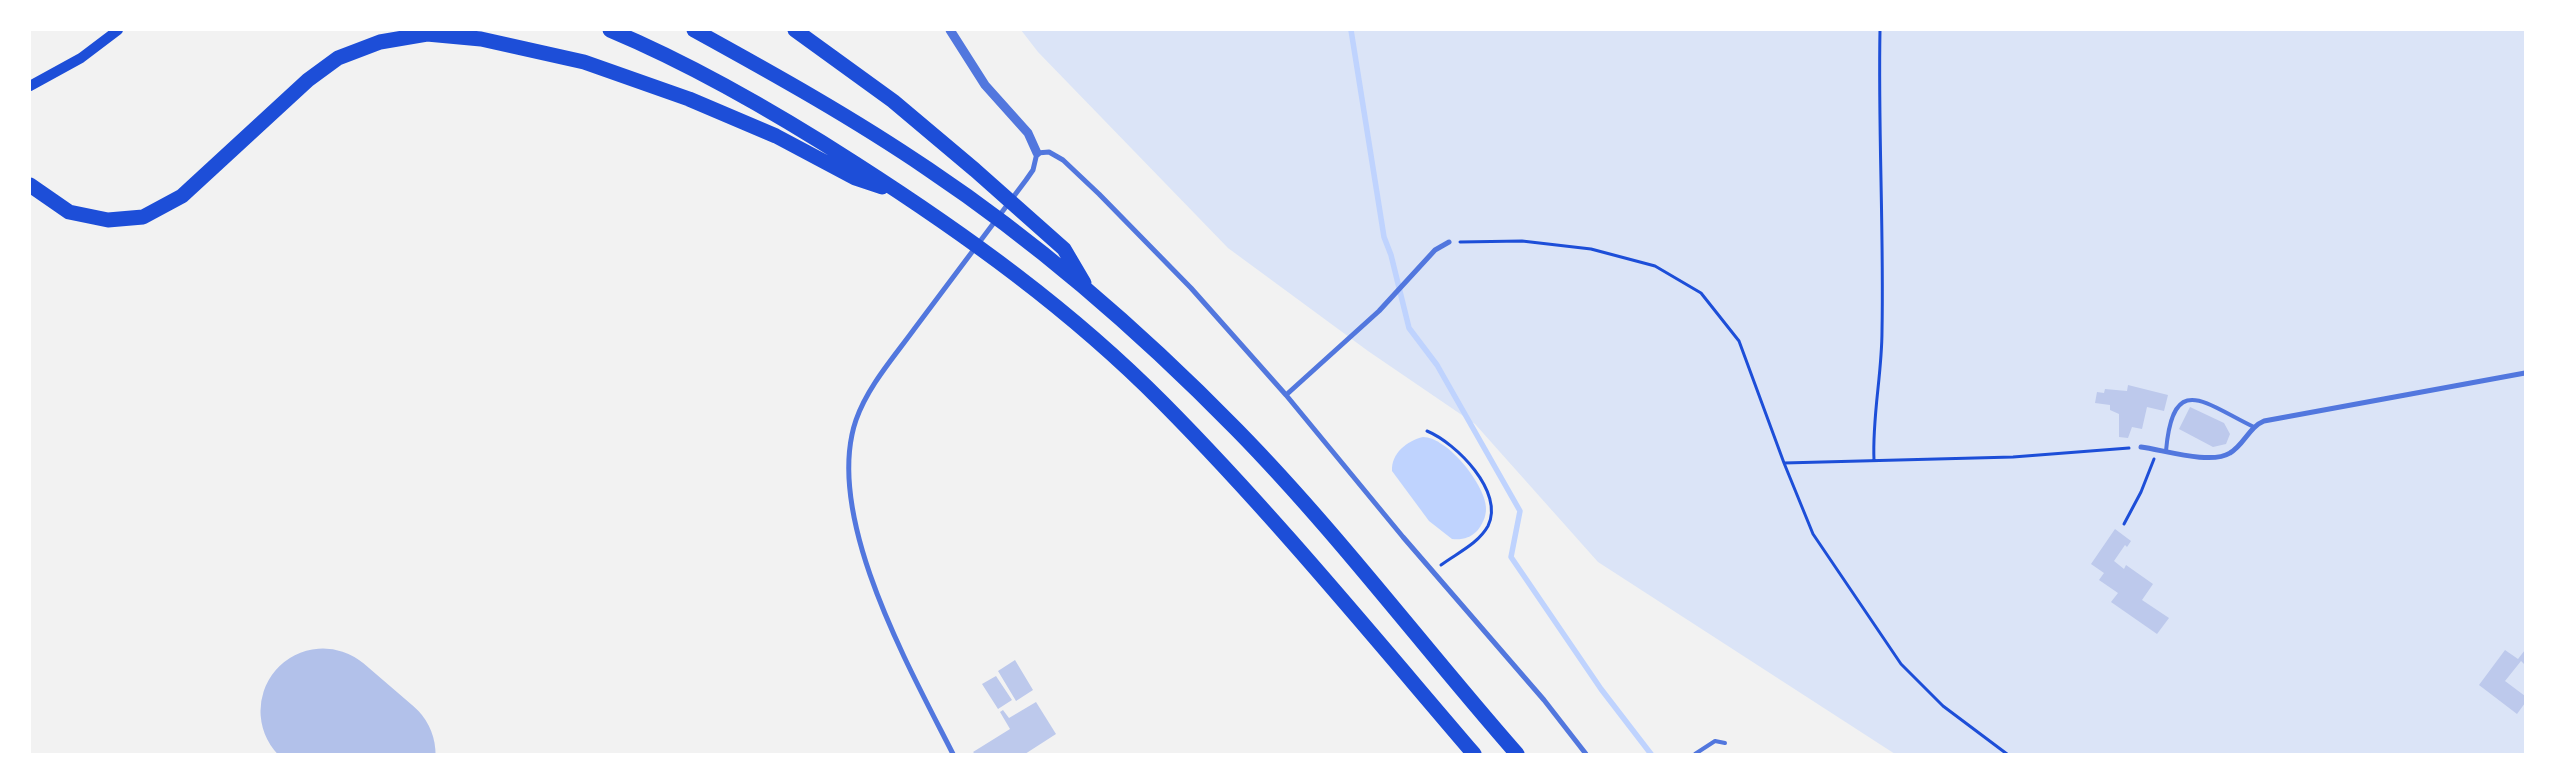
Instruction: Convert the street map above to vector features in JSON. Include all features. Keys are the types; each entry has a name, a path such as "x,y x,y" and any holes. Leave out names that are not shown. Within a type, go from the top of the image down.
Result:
{"highway":[{"path":"610,30 698,72 782,117 960,232 1063,313 1160,400 1267,512 1474,754"},
{"path":"694,30 841,113 930,170 1017,233 1090,293 1182,376 1282,478 1518,754"},
{"path":"795,30 893,101 983,176 1064,249 1090,293"},
{"path":"30,185 69,212 108,220 143,216 182,196 308,80 338,58 380,42 427,34 480,39 584,62 706,106 776,136 855,178 902,194"}],"main road":[{"path":"30,86 80,58 118,30"}],"street":[{"path":"950,30 985,85 1028,133 1037,152 1033,170 877,380 865,400 854,428 847,468 852,507 866,562 904,657 953,754"},
{"path":"1037,152 1049,152 1062,160 1099,194 1191,288 1286,396 1433,572 1544,700 1586,754"},
{"path":"1286,396 1396,294 1434,250 1449,242"},
{"path":"2141,448 2204,457 2229,454 2243,442 2254,427 2264,421 2525,373"}],"lane":[{"path":"2166,451 2170,423 2181,401 2186,399 2197,400 2254,427"},
{"path":"1694,754 1715,741 1725,743"}],"path":[{"path":"1874,460 1874,434 1882,342 1883,238 1880,30"},
{"path":"1449,242 1522,241 1591,249 1655,266 1701,293 1739,341 1784,463 1813,534 1901,664 1942,706 2007,754"},
{"path":"1427,431 1441,437 1466,460 1480,480 1492,505 1491,515 1482,536 1433,572"},
{"path":"1784,463 2013,458 2141,448"},
{"path":"2124,524 2148,476 2155,449"}],"shaded area":[{"path":"1021,30 2525,30 2525,754 1895,754 1598,562 1475,424 1368,351 1228,248 1038,52"}],"water":[{"path":"1423,437 1433,439 1453,453 1464,464 1480,488 1486,509 1485,515 1479,529 1469,537 1452,539 1429,521 1392,471 1392,465 1397,453 1411,441"}],"building":[{"path":"2128,385 2168,395 2164,411 2147,407 2142,429 2132,427 2128,438 2119,437 2119,414 2110,410 2110,405 2095,403 2097,392 2104,393 2105,389 2127,391"},
{"path":"2190,407 2224,423 2230,434 2226,444 2213,447 2179,429"},
{"path":"2115,529 2131,541 2127,547 2125,545 2114,561 2124,569 2126,565 2153,584 2142,600 2169,618 2157,634 2111,602 2118,593 2099,580 2104,573 2091,564"},
{"path":"2505,650 2518,659 2525,650 2525,665 2521,661 2505,681 2525,696 2525,703 2517,714 2479,685"},
{"path":"1015,660 1033,690 1016,701 998,671"},
{"path":"996,676 1012,700 998,709 982,684"},
{"path":"1036,702 1056,734 1025,754 975,754 973,752 1010,729 1000,712 1003,710 1009,718"}],"waterway":[{"path":"1351,30 1384,237 1391,255 1409,328 1437,365 1520,511 1511,557 1601,689 1651,754"}],"taxiway":[{"path":"311,754 323,711"}],"runway":[{"path":"323,711 373,754"}]}
